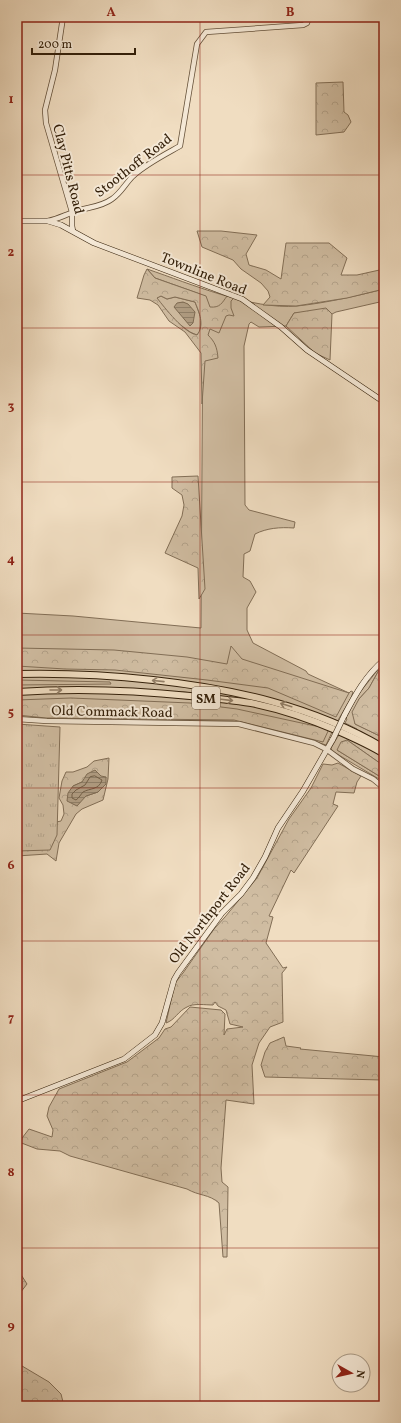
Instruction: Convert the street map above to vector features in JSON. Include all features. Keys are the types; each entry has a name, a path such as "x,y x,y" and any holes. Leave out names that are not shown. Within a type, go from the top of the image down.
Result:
{"highway":[{"name":"SM","path":"17,674 52,673 107,675 184,683 226,690 262,698 302,710 348,729 384,748"},
{"name":"SM","path":"17,692 44,690 162,693 250,703 274,708 311,719 351,736 384,754"}],"main road":[{"name":"Townline Road","path":"17,221 48,221 61,225 94,243 242,299 281,327 306,350 346,375 384,402"},
{"name":"Old Northport Road","path":"17,1101 124,1059 155,1035 162,1023 174,980 178,973 222,913 241,894 254,878 278,828 303,791 333,739 360,686 375,667 384,660"}],"street":[{"name":"Clay Pitts Road","path":"63,17 55,70 45,110 46,123 72,212 73,231"},
{"name":"Stoothoff Road","path":"48,221 59,219 72,212 96,207 106,203 119,194 138,171 180,146 197,44 206,32 303,25 307,23 309,17"},
{"name":"Old Commack Road","path":"17,719 47,721 238,724 314,743 326,749 352,768 373,779 384,788"}],"green space":[{"path":"343,82 344,112 348,115 351,122 344,132 316,135 316,83"},
{"path":"197,231 221,231 257,235 246,254 249,265 266,270 281,279 286,243 329,243 347,258 341,275 357,275 384,269 384,289 347,298 296,306 263,305 270,297 268,291 261,283 241,269 233,260 202,247"},
{"path":"147,269 222,295 261,304 279,306 297,306 319,303 384,289 384,301 332,314 328,311 294,313 286,326 259,327 251,322 249,324 244,346 245,505 249,510 295,522 294,528 274,528 255,534 250,551 244,554 243,577 250,581 256,592 247,608 247,630 253,643 306,671 308,674 349,693 351,691 353,692 337,722 313,712 263,697 188,682 106,673 17,671 17,613 73,616 201,628 203,297 200,294 155,278"},
{"path":"147,269 155,278 206,296 210,307 218,306 227,296 234,298 231,301 231,308 234,316 226,316 219,333 210,329 208,335 215,345 218,358 205,361 202,404 201,353 185,332 169,321 158,305 150,300 137,298","holes":["161,296 167,299 175,297 195,302 200,314 201,323 201,327 197,335 186,330 157,298"]},
{"path":"161,296 167,299 175,297 195,302 201,318 200,331 197,335 190,332 174,320 156,298"},
{"path":"326,308 332,314 330,360 315,353 286,326 294,313"},
{"path":"198,476 205,589 199,599 198,568 165,553 182,516 184,505 182,495 172,488 172,477"},
{"path":"231,646 242,659 349,693 336,717 268,688 115,670 17,666 17,648 114,650 187,657 227,664"},
{"path":"384,662 384,666 379,670 369,688 359,699 355,724 384,738 384,745 345,723 357,696"},
{"path":"384,666 384,738 355,724 352,712 359,699 369,688 379,670"},
{"path":"17,676 101,677 185,685 265,701 265,704 184,692 17,690"},
{"path":"17,680 110,682 111,684 17,685"},
{"path":"58,692 130,693 248,705 294,716 333,730 326,745 291,734 233,721 53,720 17,717 17,694"},
{"path":"71,698 190,703 237,709 329,729 323,742 234,720 46,718 17,715 17,700"},
{"path":"17,724 60,727 57,835 50,850 17,851"},
{"path":"340,733 384,757 384,766 347,740 337,750 384,779 384,782 332,751 331,748"},
{"path":"347,740 384,766 384,779 337,750 341,742"},
{"path":"109,758 108,779 103,800 82,809 76,814 59,843 56,861 47,854 17,856 17,841 52,823 61,821 64,814 63,805 59,798 62,781 66,772 73,772 87,767 94,761","holes":["82,782 106,784 98,792 86,796 73,786"]},
{"path":"338,763 361,776 357,782 354,793 336,792 333,804 338,806 294,873 291,870 269,916 273,917 266,943 283,968 287,967 282,973 283,1022 270,1027 259,1043 252,1065 254,1104 226,1100 221,1168 222,1182 228,1187 227,1257 223,1257 219,1203 208,1196 70,1156 60,1151 37,1149 19,1142 29,1129 52,1137 53,1130 47,1116 49,1107 59,1089 127,1062 159,1038 165,1029 171,1027 190,1007 221,1010 225,1014 224,1035 227,1029 243,1027 230,1024 226,1010 218,1006 215,1002 213,1005 190,1006 166,1023 175,983 214,929 257,878 289,819 311,788 323,764 332,765"},
{"path":"284,1037 286,1046 301,1048 300,1049 384,1057 384,1156 382,1080 265,1077 261,1065 265,1052 270,1043"},
{"path":"20,1273 27,1284 17,1297 17,1274"},
{"path":"17,1363 49,1382 61,1394 64,1406 17,1406"}],"water":[{"path":"183,302 188,304 195,312 193,323 190,326 174,307 177,303"},
{"path":"95,770 101,776 106,777 106,784 98,792 86,796 77,806 67,801 68,793 73,786 82,782 87,774"}]}
